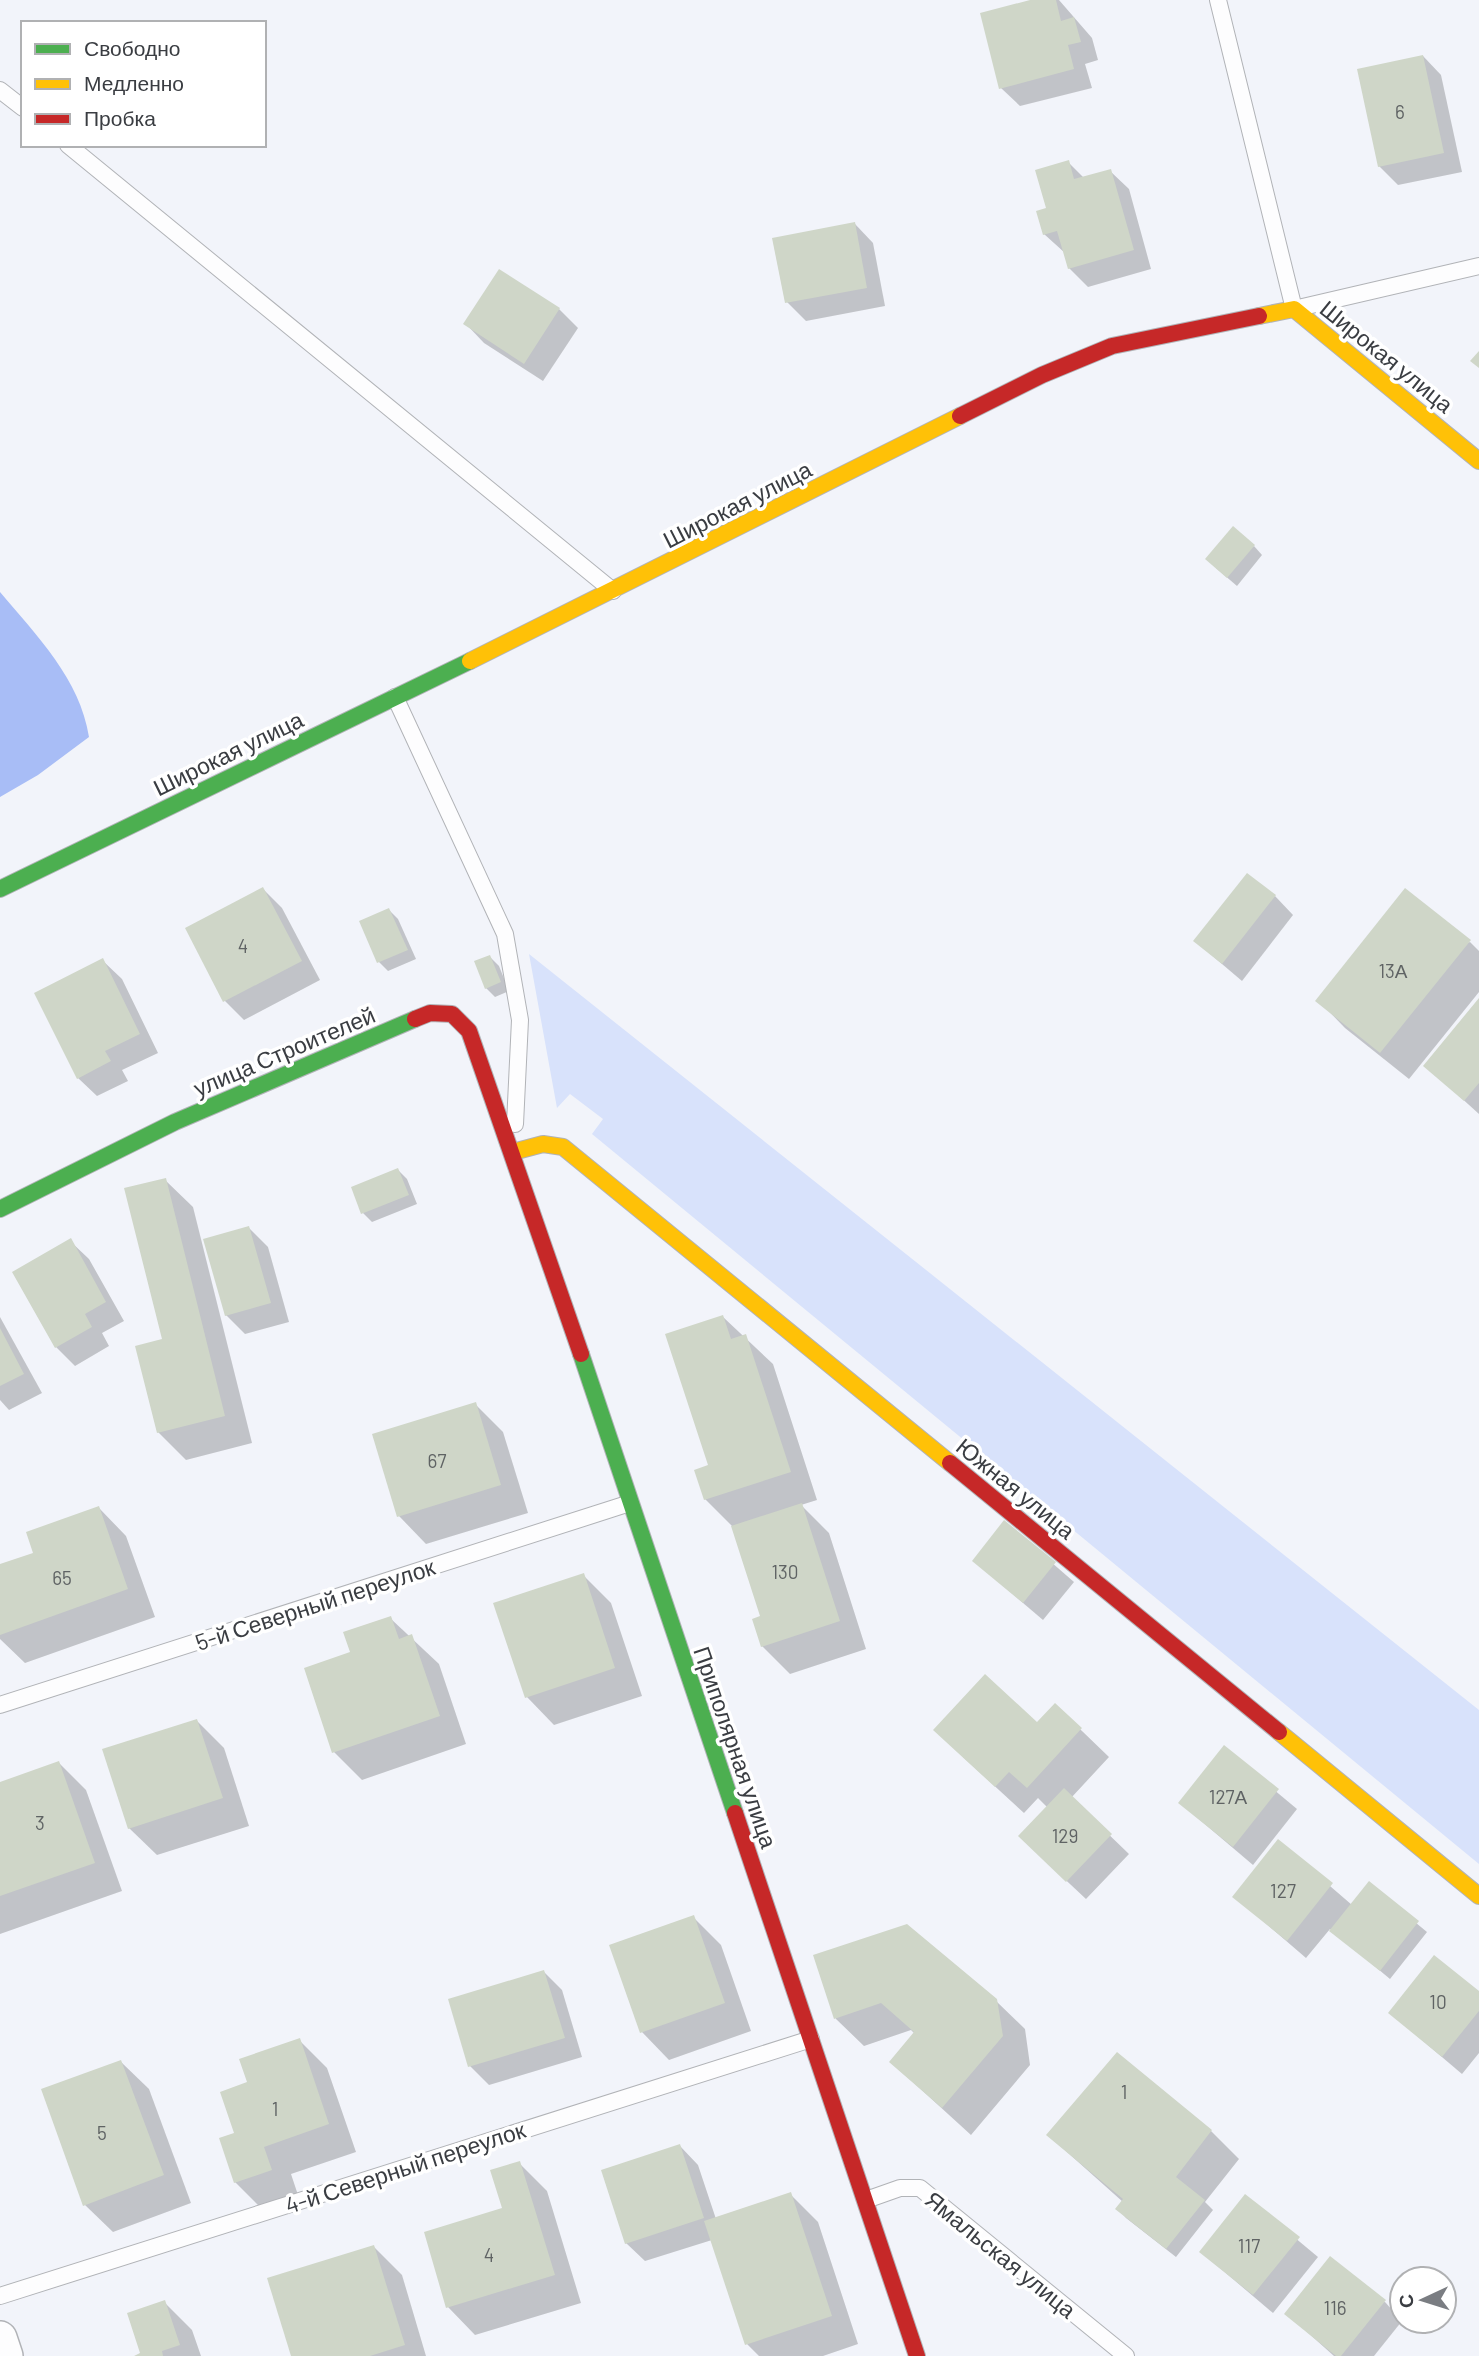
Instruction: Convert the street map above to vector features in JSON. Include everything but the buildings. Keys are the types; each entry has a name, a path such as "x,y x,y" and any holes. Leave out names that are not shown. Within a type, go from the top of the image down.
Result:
{"street":[{"name":"Широкая улица","path":"0,889 614,591 1042,375 1100,351 1294,309 1479,461"},
{"name":"улица Строителей","path":"0,1209 175,1122 430,1013 452,1014 469,1031 513,1152"},
{"name":"Южная улица","path":"513,1152 543,1144 563,1147 1479,1896"},
{"name":"Приполярная улица","path":"513,1152 917,2356"},
{"path":"0,2338 6,2356"}],"lane":[{"path":"1219,0 1294,309 1479,267"},
{"path":"0,90 21,106"},
{"path":"70,147 614,591"},
{"path":"395,697 508,945 520,1020 513,1152"},
{"name":"5-й Северный переулок","path":"0,1705 630,1503"},
{"name":"4-й Северный переулок","path":"0,2296 811,2039"},
{"name":"Ямальская улица","path":"866,2200 900,2188 920,2188 1126,2356"}],"shaded area":[{"path":"529,954 1479,1710 1479,1864 592,1134 603,1119 570,1094 557,1108"}],"water":[{"path":"0,592 67,677 84,716 89,737 38,775 0,797"}],"traffic: fast":[{"path":"0,889 470,661"},
{"path":"0,1209 175,1122 415,1019"},
{"path":"581,1354 735,1813"}],"traffic: slow":[{"path":"1259,316 1294,309 1479,461"},
{"path":"470,661 960,416"},
{"path":"513,1152 543,1144 563,1147 950,1463"},
{"path":"1279,1732 1479,1896"}],"traffic: jam":[{"path":"960,416 1042,375 1112,346 1259,316"},
{"path":"415,1019 430,1013 452,1014 469,1031 581,1354"},
{"path":"950,1463 1279,1732"},
{"path":"735,1813 917,2356"}]}
